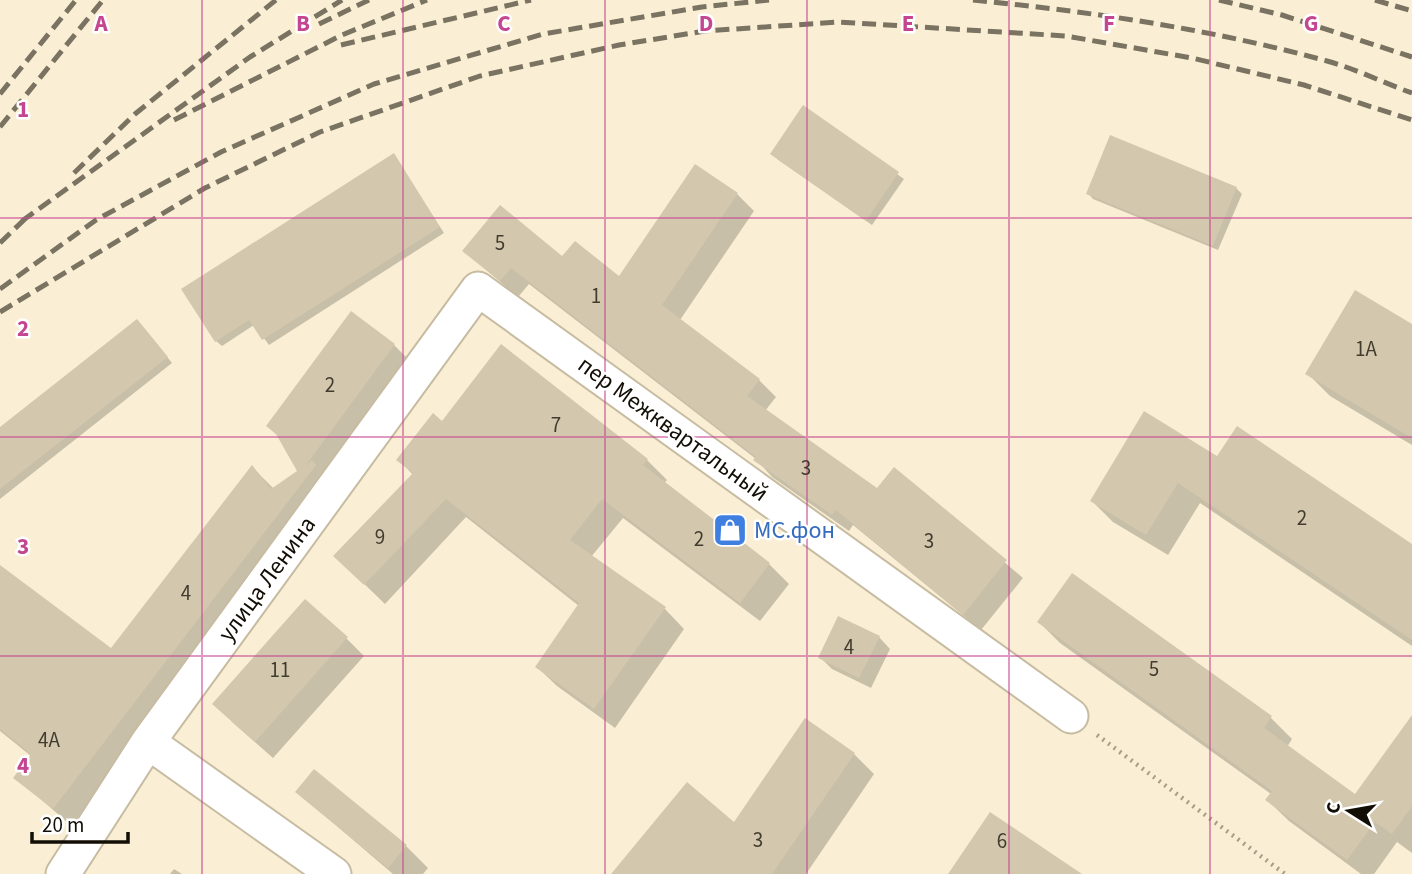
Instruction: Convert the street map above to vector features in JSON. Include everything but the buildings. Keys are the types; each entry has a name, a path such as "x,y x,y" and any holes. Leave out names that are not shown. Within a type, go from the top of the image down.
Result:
{"street":[{"name":"пер Межквартальный","path":"478,289 1071,716"},
{"name":"улица Ленина","path":"64,874 148,742 478,289"},
{"path":"148,742 334,874"}],"path":[{"path":"1071,716 1285,874"}],"railway":[{"path":"0,94 76,0"},
{"path":"0,127 103,0"},
{"path":"74,173 135,114 276,0"},
{"path":"22,221 250,57 342,0"},
{"path":"319,24 369,0"},
{"path":"174,120 342,35 427,0"},
{"path":"341,45 531,0"},
{"path":"0,289 96,220 221,152 374,84 543,34 702,7 769,0"},
{"path":"973,0 1107,16 1240,40 1338,64 1412,93"},
{"path":"1219,0 1282,15 1412,57"},
{"path":"1375,0 1412,11"},
{"path":"0,312 205,188 320,132 480,76 619,45 705,31 839,22 1066,36 1192,58 1304,85 1412,120"},
{"path":"0,243 28,216"}],"place":[{"name":"МС.фон","path":"730,530"}]}
